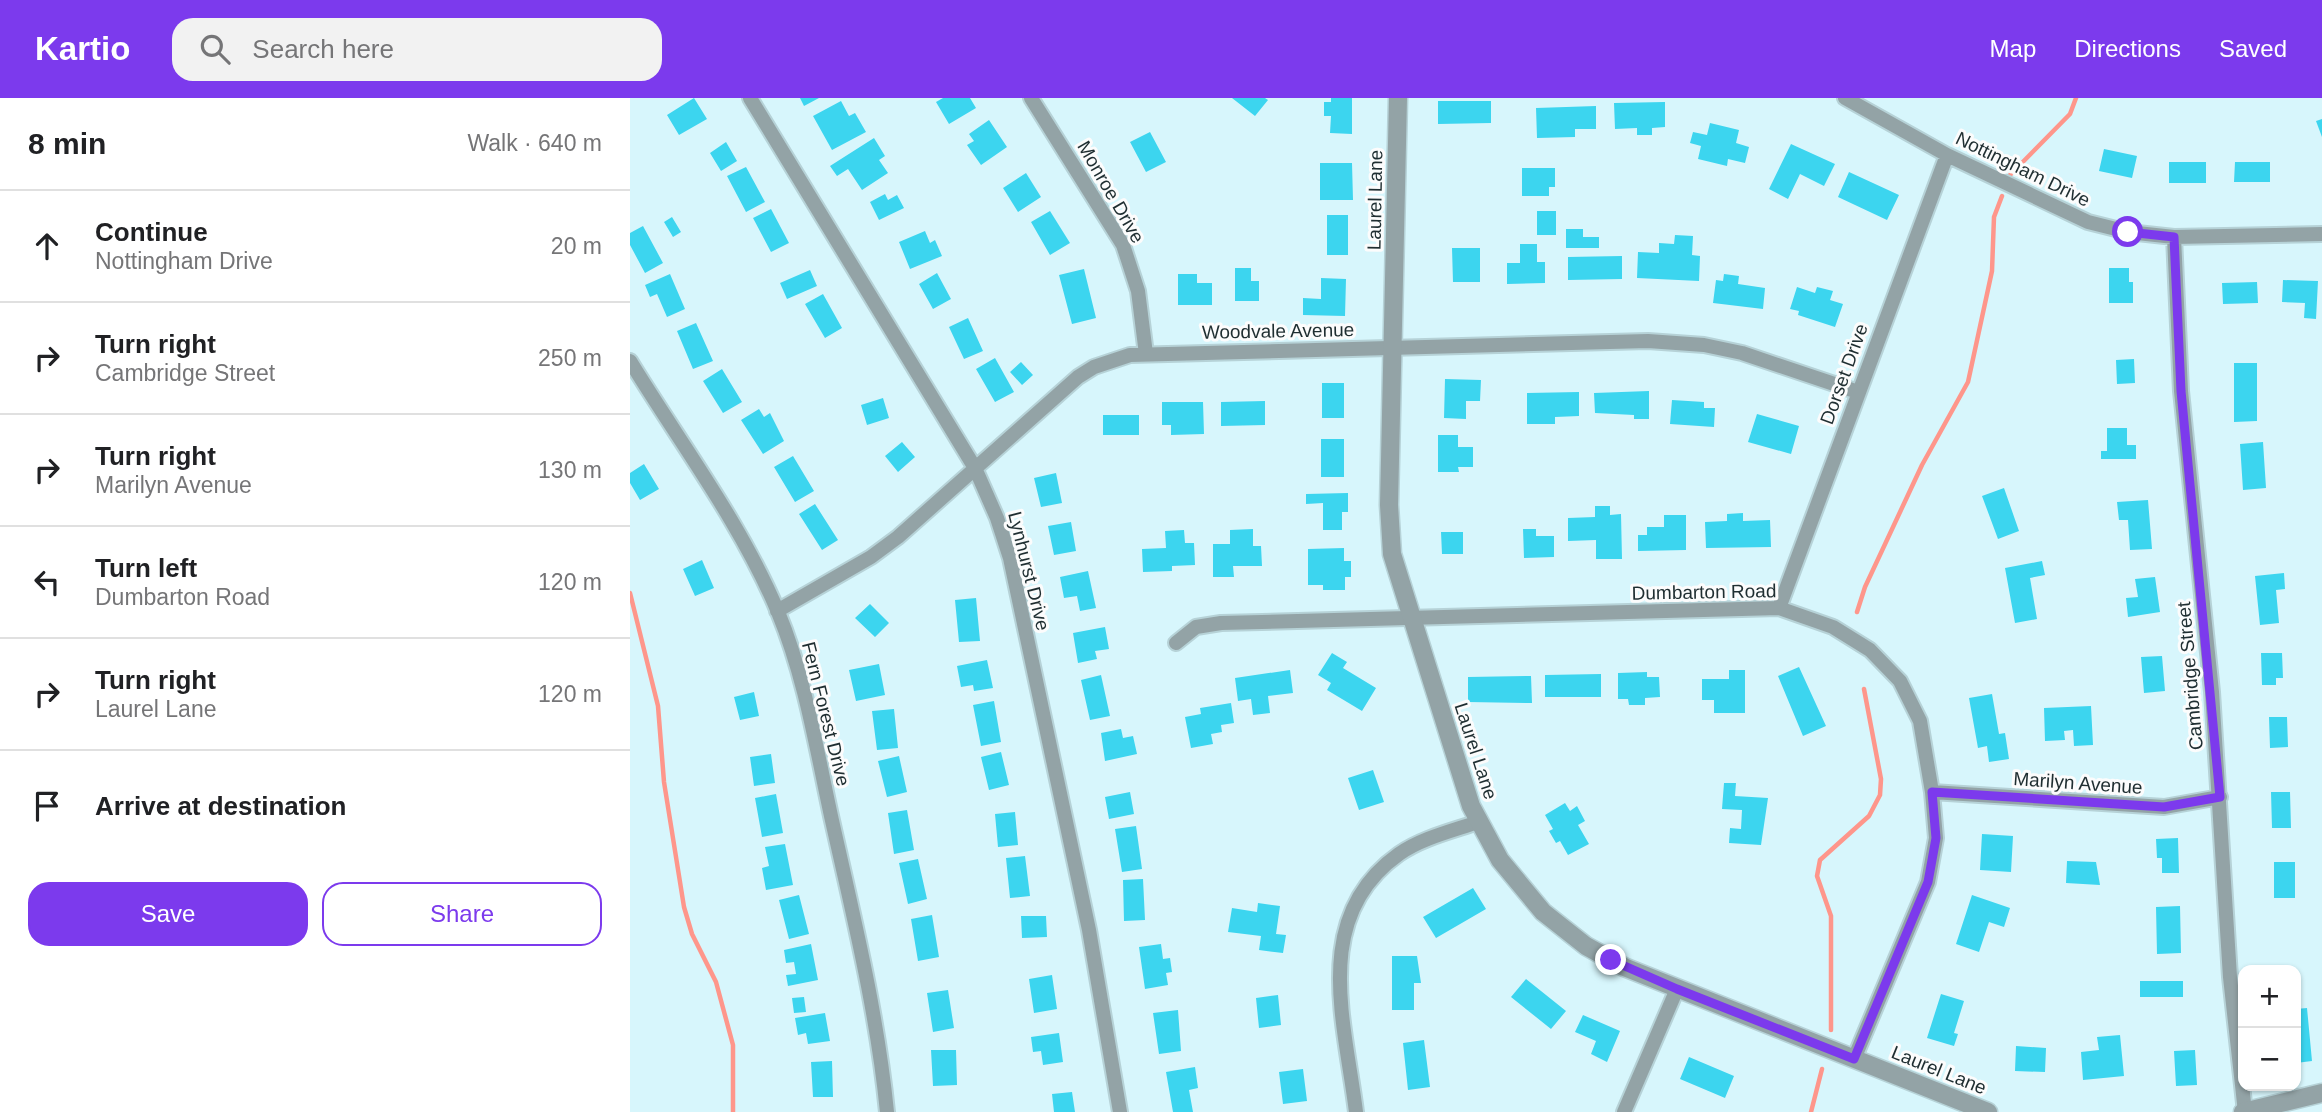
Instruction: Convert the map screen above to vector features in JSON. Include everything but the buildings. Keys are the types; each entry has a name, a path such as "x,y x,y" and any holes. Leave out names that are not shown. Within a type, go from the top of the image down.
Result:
{"street":[{"name":"Lynhurst Drive","path":"750,98 975,468 997,518 1010,558 1088,929 1121,1112"},
{"name":"Monroe Drive","path":"1031,98 1123,245 1138,290 1146,354"},
{"name":"Laurel Lane","path":"1398,98 1389,505 1392,554 1461,777 1478,822 1515,882 1567,934 1624,967 1988,1112"},
{"name":"Nottingham Drive","path":"1846,98 1947,155 2088,222 2128,232 2174,237 2322,234"},
{"name":"Dorset Drive","path":"1779,608 1947,155"},
{"name":"Cambridge Street","path":"2174,237 2181,391 2220,797 2230,977 2244,1112"},
{"name":"Woodvale Avenue","path":"777,611 871,557 898,537 1078,377 1105,362 1146,354 1572,341 1704,345 1742,352 1858,392"},
{"name":"Fern Forest Drive","path":"630,361 740,537 777,611 807,701 868,978 887,1112"},
{"name":"Dumbarton Road","path":"1176,643 1196,627 1222,623 1779,608 1833,627 1870,650 1900,681 1920,721 1932,792 1936,838 1928,882 1854,1059"},
{"name":"Marilyn Avenue","path":"1932,792 2164,807 2220,797"},
{"path":"1356,1112 1339,960 1346,924 1367,885 1399,854 1425,840 1478,822"},
{"path":"1624,1112 1677,989"},
{"path":"2244,1112 2322,1093"}],"waterway":[{"path":"2009,176 2070,114 2076,98"},
{"path":"1857,612 1865,587 1922,465 1968,382 1992,271 1994,217 2002,196"},
{"path":"630,593 658,706 664,782 684,907 692,934 716,982 733,1045 733,1112"},
{"path":"1831,1030 1831,916 1817,876 1820,860 1869,816 1880,795 1881,779 1864,689"},
{"path":"1811,1112 1822,1069"}],"route":[{"path":"1611,960 1854,1059 1928,882 1936,838 1932,792 2106,806 2164,807 2220,797 2181,391 2174,237 2128,232"}]}
